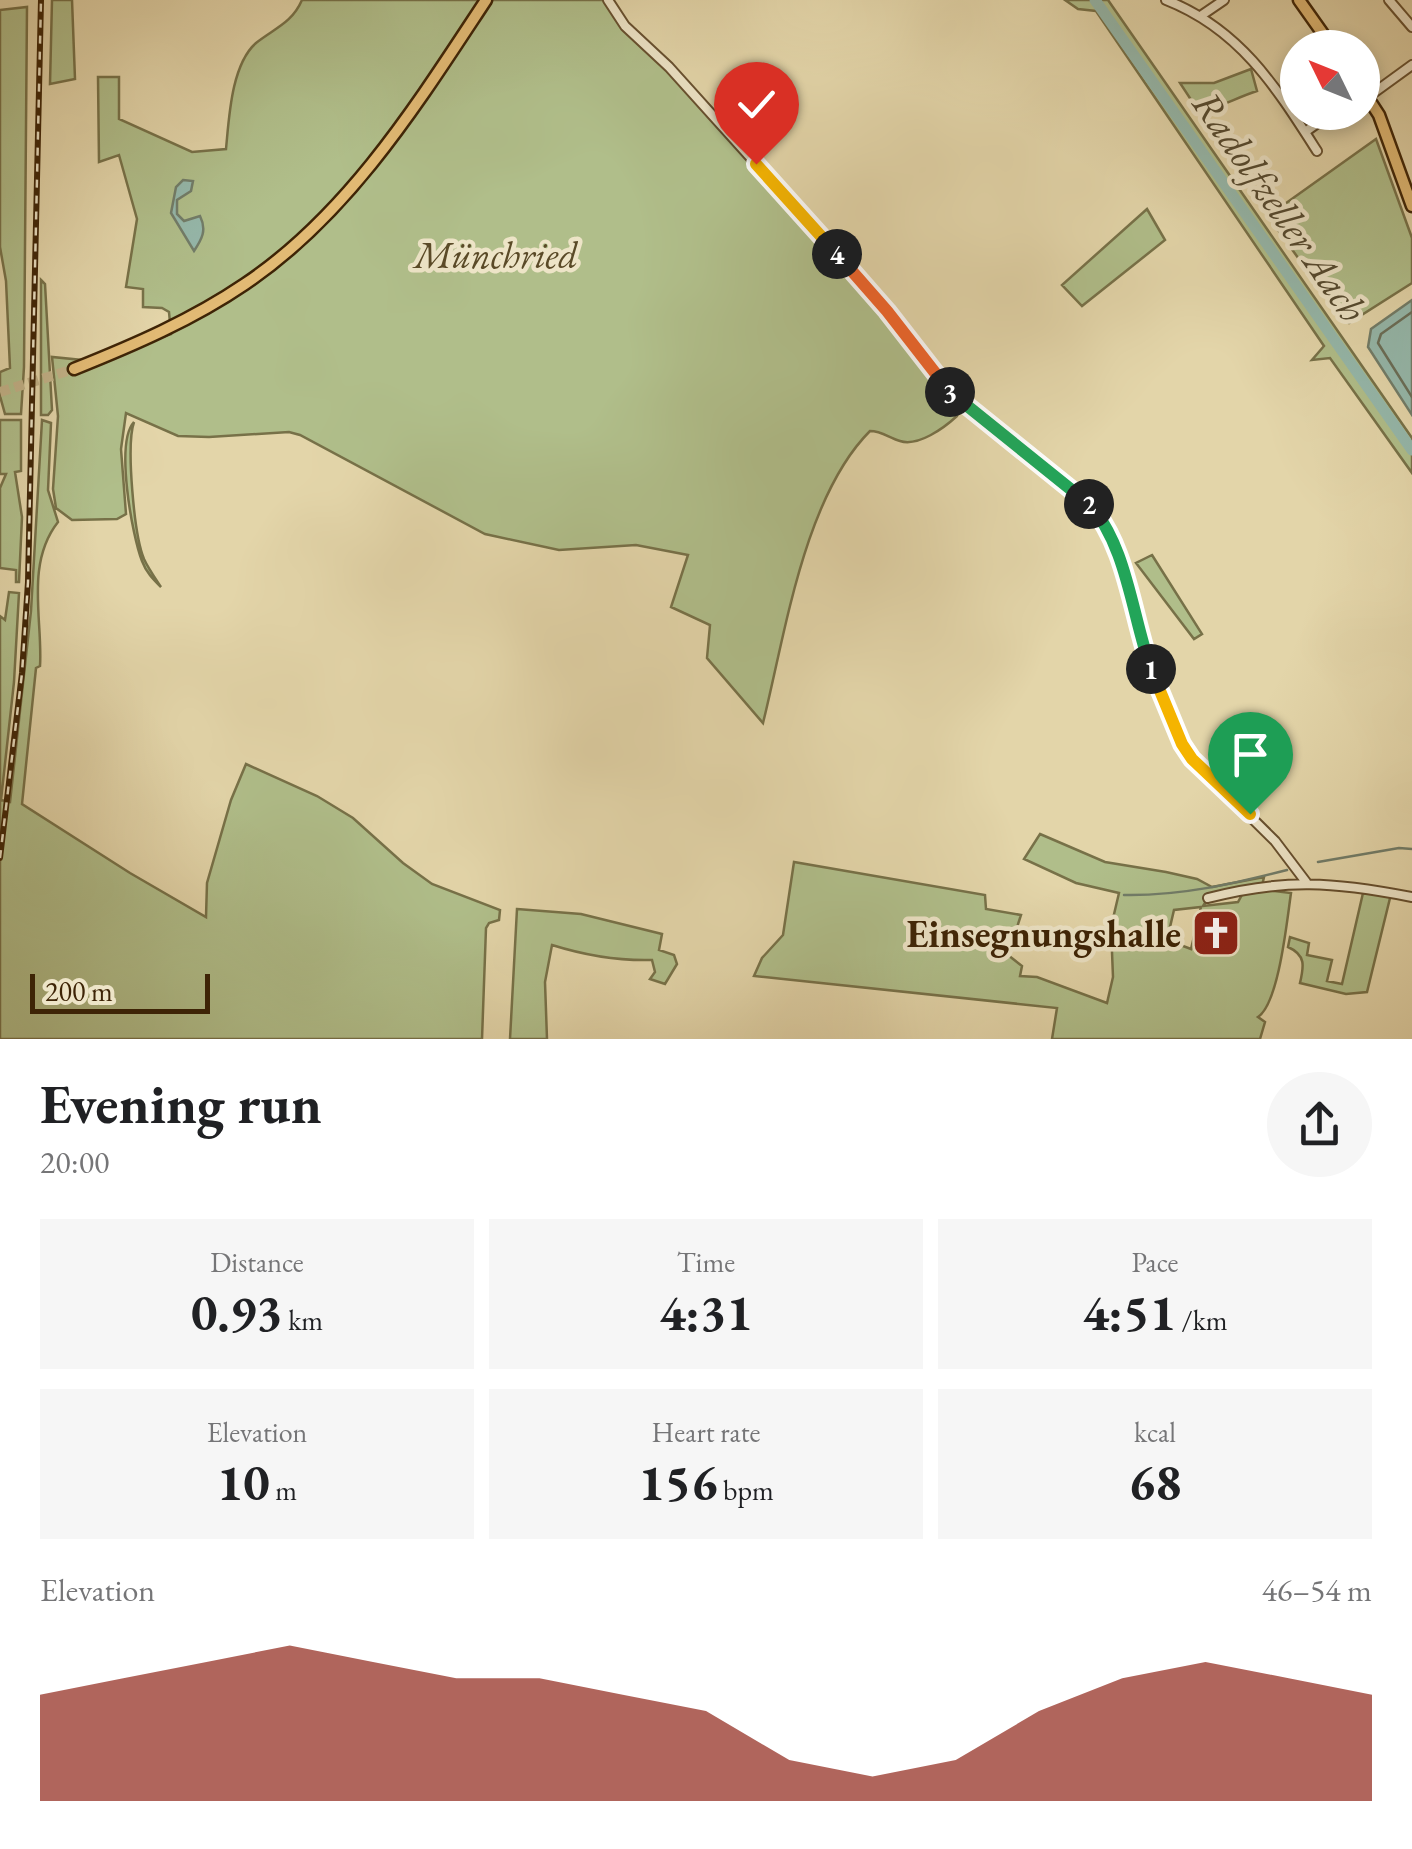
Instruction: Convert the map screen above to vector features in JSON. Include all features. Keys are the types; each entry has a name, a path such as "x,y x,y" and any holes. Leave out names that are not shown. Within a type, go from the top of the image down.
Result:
{"main road":[{"path":"74,369 199,313 288,252 366,171 486,0"},
{"path":"1299,0 1320,30"},
{"path":"1380,118 1412,206"}],"street":[{"path":"608,0 625,26 680,80 858,277 957,400 1086,501 1103,521 1124,567 1128,594 1158,690 1182,744 1192,759 1275,840 1303,881"},
{"path":"1166,0 1202,15 1242,48 1317,151"},
{"path":"1202,15 1224,0"},
{"path":"1393,2 1412,27"},
{"path":"1380,84 1412,66"},
{"path":"1208,898 1255,886 1303,881 1412,897"}],"green space":[{"path":"52,0 72,0 75,79 50,84"},
{"name":"Münchried","path":"302,0 608,0 613,12 887,312 925,368 957,403 957,416 930,435 907,442 870,431 847,459 813,529 800,569 763,723 707,658 710,625 671,607 688,555 636,545 559,550 485,534 300,435 289,432 178,436 126,413 121,449 126,514 117,519 72,520 56,508 53,489 58,416 52,357 82,360 76,364 171,334 169,312 143,307 143,289 126,287 137,219 119,155 99,162 98,77 119,77 119,119 192,152 226,149 241,65 256,43 288,20"},
{"path":"1065,0 1108,0 1412,438 1412,473 1330,358 1312,360 1324,346 1096,11 1078,9"},
{"path":"27,7 24,367 21,414 5,414 0,372 10,368 6,281 0,247 0,10"},
{"path":"1251,69 1257,91 1199,112 1180,83 1214,83"},
{"path":"1376,139 1412,238 1412,283 1349,323 1342,319 1268,216"},
{"path":"1147,209 1165,240 1082,306 1062,285"},
{"path":"41,280 45,284 52,410 48,415 41,415"},
{"path":"0,420 21,420 21,471 15,472 22,517 19,582 16,570 0,568 0,488 6,474 0,474"},
{"path":"42,420 51,423 48,490 58,522 48,538 39,574 40,666 36,668 22,804 206,917 207,883 231,800 246,764 317,796 353,818 432,884 500,910 499,920 486,928 482,1039 0,1039 0,616 5,620 9,592 19,593 1,800 10,802 31,611"},
{"path":"134,422 131,469 137,531 144,559 161,587 142,561 130,511 126,448"},
{"path":"1152,555 1202,634 1194,639 1136,563"},
{"path":"1040,834 1105,862 1197,879 1212,887 1264,877 1262,886 1208,898 1203,906 1238,902 1243,893 1258,889 1291,893 1277,979 1258,1017 1265,1022 1260,1039 1052,1039 1057,1008 754,976 762,958 783,935 794,862 985,895 986,909 1021,915 1008,955 1022,966 1020,976 1037,977 1107,1003 1113,977 1111,927 1119,893 1076,883 1024,859","holes":["1201,907 1191,949 1167,940 1174,910"]},
{"path":"1363,893 1391,894 1367,992 1346,994 1300,983 1302,962 1288,947 1290,937 1309,943 1307,955 1332,960 1327,981 1342,984"},
{"path":"517,909 581,914 662,934 659,950 674,955 677,964 665,984 650,979 655,972 652,960 601,957 552,945 545,982 547,1039 510,1039"}],"water":[{"path":"183,180 193,181 191,191 177,200 177,214 184,221 200,216 203,226 194,251 171,213 176,187"},
{"path":"1412,300 1412,415 1368,347 1371,329"}],"waterway":[{"name":"Radolfzeller Aach","path":"1095,0 1412,450"},
{"path":"1318,862 1412,849"},
{"path":"1124,895 1186,891 1287,870"}],"tunnel":[{"path":"0,392 74,369"}],"railway":[{"path":"0,858 22,673 28,582 41,0"}],"place":[{"name":"Einsegnungshalle","path":"1216,933"}],"route":[{"path":"756,164 887,311 957,400 1086,501 1103,521 1124,567 1142,644 1163,705 1182,744 1192,759 1250,814"}]}
